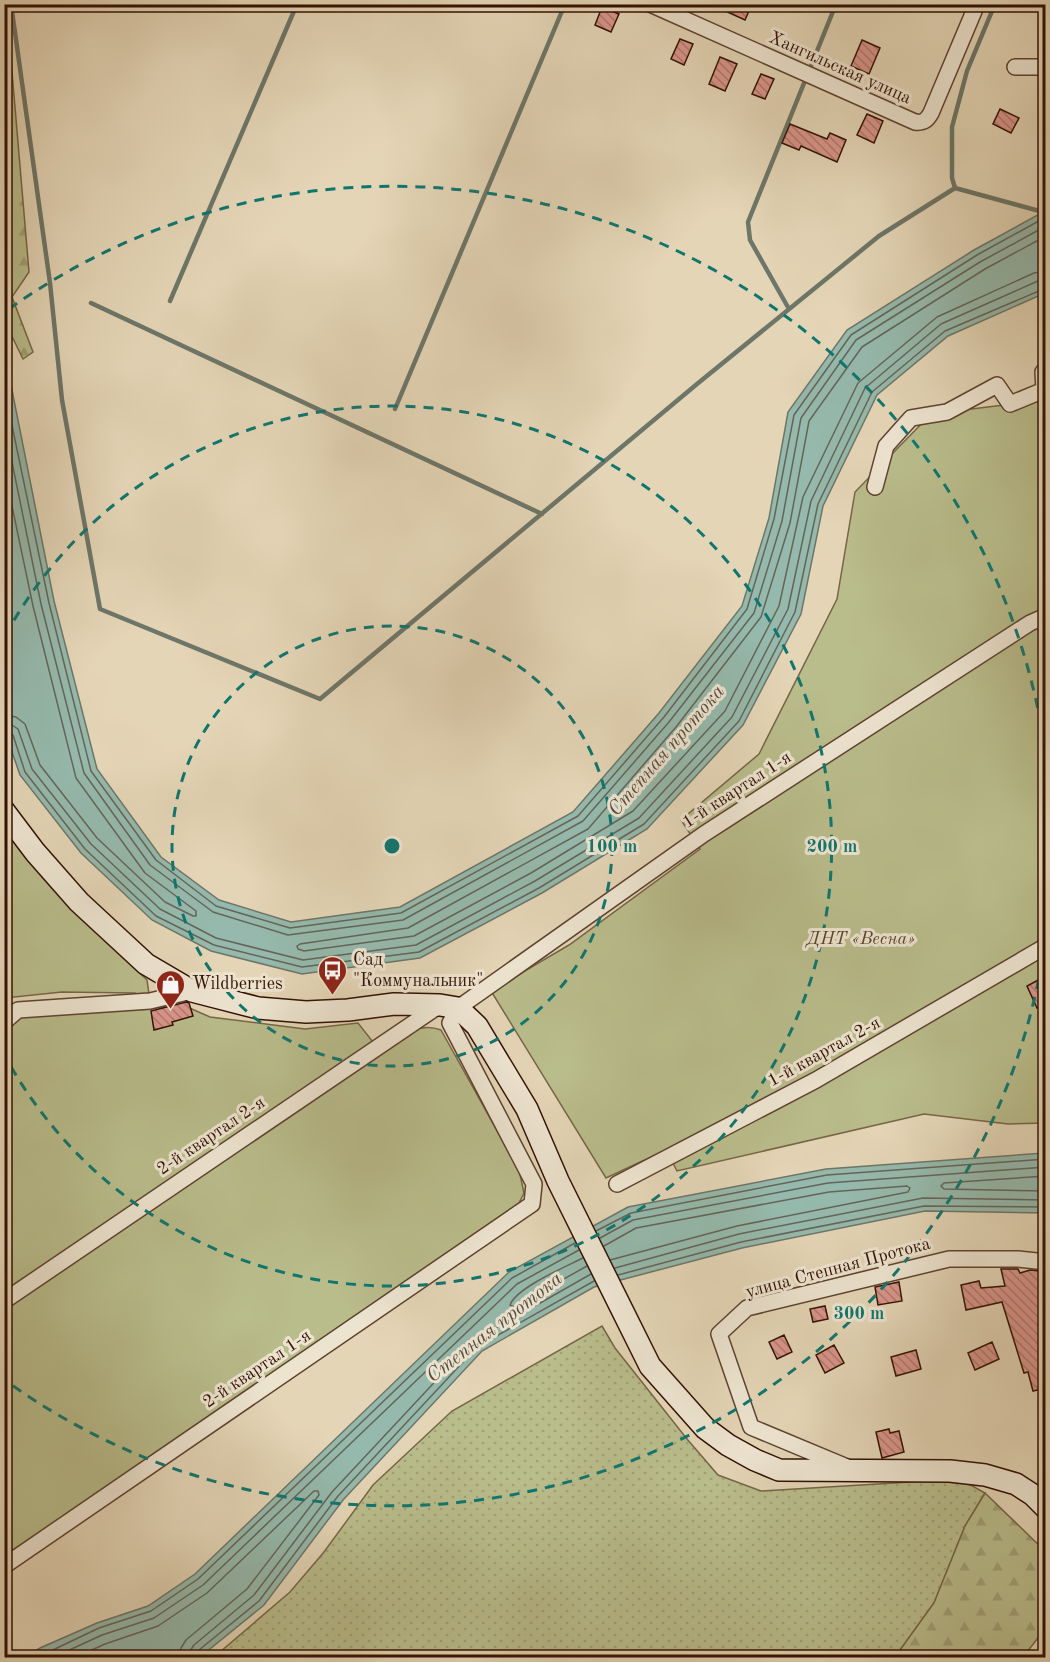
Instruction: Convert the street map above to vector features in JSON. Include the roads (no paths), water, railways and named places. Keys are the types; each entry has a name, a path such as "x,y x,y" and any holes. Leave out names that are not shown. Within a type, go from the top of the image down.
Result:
{"street":[{"name":"Хангильская улица","path":"650,4 921,123 931,113 977,4"},
{"path":"1015,67 1046,67"},
{"path":"875,487 886,446 911,418 946,412 997,385 1010,404 1044,390 1043,372 1046,372"},
{"name":"1-й квартал 1-я","path":"449,1006 704,834 1030,624 1046,616"},
{"path":"4,811 35,852 79,902 146,963 192,991 258,1008 306,1012 348,1010 394,1004 449,1006 477,1026 526,1109 560,1185 650,1366 705,1428 728,1445 778,1470 951,1471 985,1475 1016,1484 1042,1497"},
{"name":"1-й квартал 2-я","path":"617,1184 816,1080 1046,946"},
{"path":"4,1022 11,1010 150,1001 192,991"},
{"name":"2-й квартал 1-я","path":"4,1566 532,1204 534,1184 450,1023 449,1006"},
{"name":"2-й квартал 2-я","path":"4,1300 449,1006"},
{"name":"улица Степная Протока","path":"858,1471 751,1427 719,1334 747,1308 949,1259 1018,1259 1046,1262"}],"water":[{"name":"Степная протока","path":"1045,211 1045,293 948,336 877,395 823,506 801,614 743,725 647,829 542,893 420,958 302,974 211,951 152,920 81,853 20,775 4,729 5,375 11,385 54,601 97,769 161,857 219,900 291,922 400,907 573,812 659,713 742,606 769,518 788,412 847,330 974,250"},
{"name":"Степная протока","path":"1045,1153 1045,1213 925,1211 742,1248 594,1287 482,1351 343,1500 264,1605 200,1657 24,1658 40,1648 97,1623 148,1606 195,1574 509,1272 628,1207 826,1169"}],"waterway":[{"path":"11,4 50,283 62,400 100,609 320,699 697,384 879,236 955,188 1043,212"},
{"path":"170,301 297,4"},
{"path":"395,409 565,4"},
{"path":"789,309 750,240 748,222 836,4"},
{"path":"955,188 952,178 952,127 967,71 995,4"},
{"path":"91,303 542,514"}],"place":[{"name":"Сад \"Коммунальник\"","path":"332,996"},
{"name":"Wildberries","path":"171,1010"}],"park label":[{"name":"ДНТ «Весна»","path":"861,939"}]}
